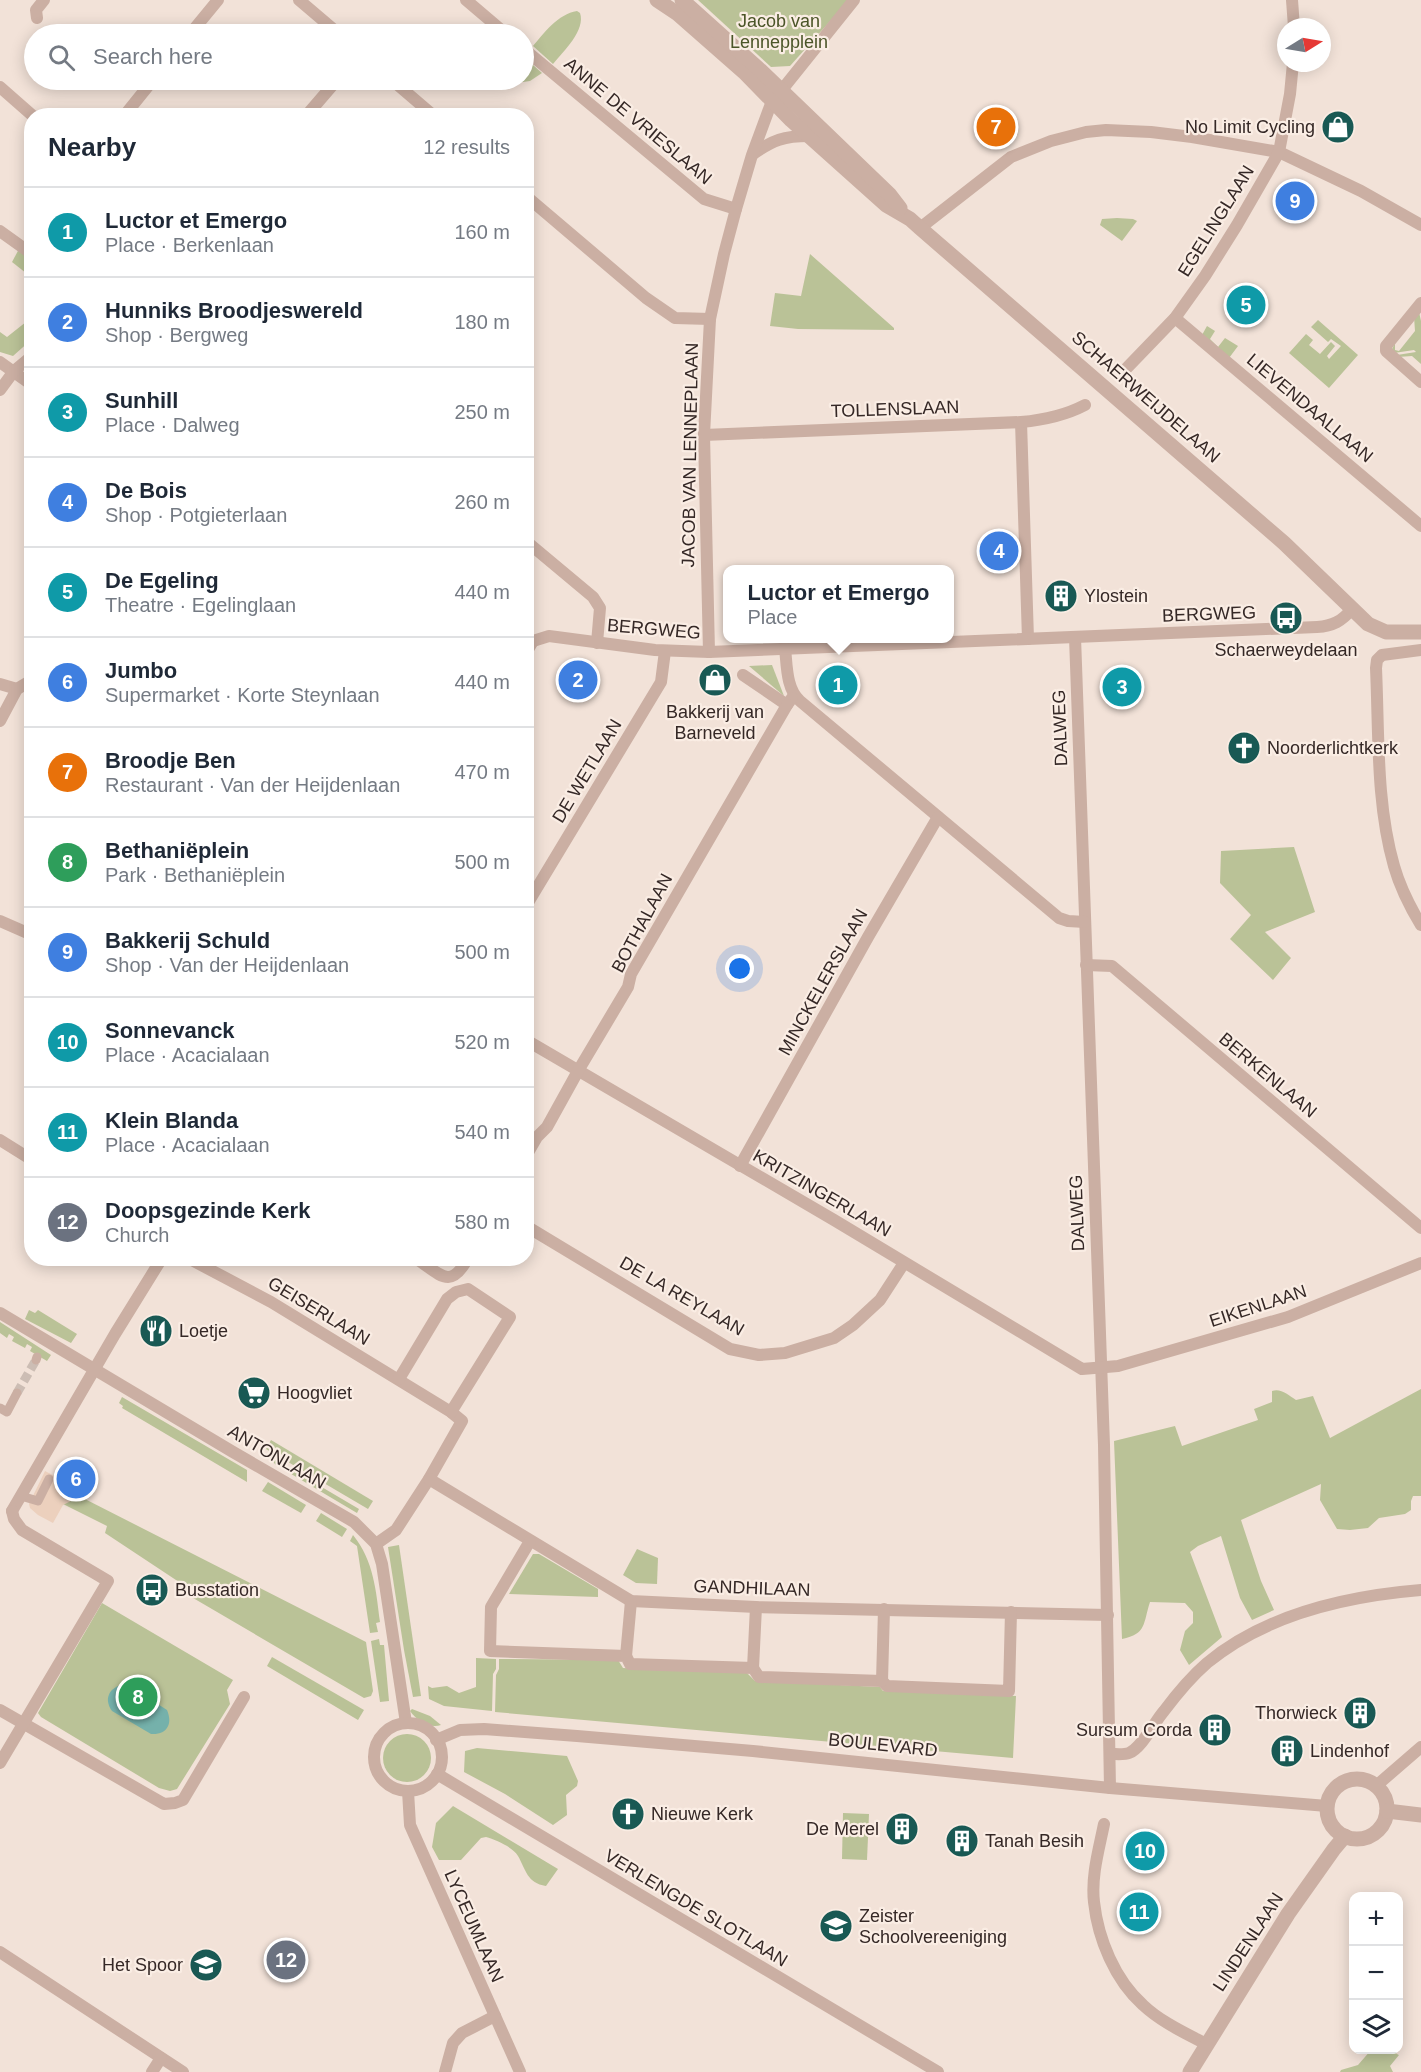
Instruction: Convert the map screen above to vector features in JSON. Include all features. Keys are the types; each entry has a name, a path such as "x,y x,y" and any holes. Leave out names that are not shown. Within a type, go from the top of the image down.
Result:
{"street":[{"path":"37,18 36,10 44,0"},
{"path":"198,24 218,0"},
{"path":"298,0 327,24"},
{"path":"465,0 495,24"},
{"name":"SCHAERWEIJDELAAN","path":"657,0 678,14 744,72 777,96 809,136 886,206 915,224"},
{"name":"SCHAERWEIJDELAAN","path":"682,0 777,96 890,195 915,224 1284,543 1368,624 1386,632 1421,632"},
{"path":"777,96 854,0"},
{"path":"1292,0 1293,18"},
{"name":"ANNE DE VRIESLAAN","path":"534,57 704,199 736,209"},
{"name":"EGELINGLAAN","path":"1121,374 1175,318 1237,225 1279,152 1292,72"},
{"path":"0,87 24,108"},
{"path":"130,108 145,90"},
{"path":"313,108 328,90"},
{"path":"404,90 425,108"},
{"name":"JACOB VAN LENNEPLAAN","path":"709,652 705,435 710,319 736,209 752,155 777,96"},
{"path":"915,224 1011,157 1051,141 1086,132 1150,132 1279,152 1361,190 1421,225"},
{"path":"752,155 769,143 788,136 809,136"},
{"path":"534,203 646,298 675,318 710,319"},
{"path":"0,231 24,248"},
{"path":"1421,303 1386,346 1386,351 1421,382"},
{"name":"LIEVENDAALLAAN","path":"1175,318 1421,526"},
{"path":"0,362 24,379"},
{"path":"0,390 14,371 24,363"},
{"name":"TOLLENSLAAN","path":"705,435 1047,420 1070,413 1085,405"},
{"path":"1021,422 1028,639"},
{"path":"534,548 593,597 600,608 597,643"},
{"name":"BERGWEG","path":"954,642 1329,626 1344,618 1352,609"},
{"name":"BERGWEG","path":"534,637 549,636 665,651 709,652 920,643"},
{"name":"DALWEG","path":"1075,637 1101,1368 1110,1788"},
{"path":"785,648 791,701"},
{"path":"1421,650 1386,654 1377,660 1376,668 1382,801 1394,867 1410,907 1421,925"},
{"name":"DE WETLAAN","path":"534,893 661,682 665,651"},
{"path":"743,675 791,701 938,817 1059,918 1085,922"},
{"path":"0,684 17,689"},
{"path":"0,721 17,689 24,685"},
{"name":"BOTHALAAN","path":"534,1142 547,1127 628,987 631,974 791,701"},
{"name":"MINCKELERSLAAN","path":"740,1166 938,817"},
{"path":"0,921 24,932"},
{"name":"BERKENLAAN","path":"1086,965 1112,966 1421,1228"},
{"name":"KRITZINGERLAAN","path":"534,1045 1082,1369 1101,1368"},
{"path":"0,1140 24,1155"},
{"name":"DE LA REYLAAN","path":"534,1231 730,1349 759,1355 785,1353 834,1338 854,1325 880,1300 904,1263"},
{"name":"EIKENLAAN","path":"1101,1368 1118,1366 1288,1317 1421,1263"},
{"path":"0,1763 108,1581 22,1530 6,1513 21,1496 157,1266"},
{"name":"GEISERLAAN","path":"203,1266 271,1302 451,1412"},
{"path":"428,1266 447,1278 454,1277 463,1266"},
{"path":"399,1379 447,1299 456,1292 468,1289 510,1317 451,1412 462,1421 429,1479 396,1530 376,1544 382,1564 406,1723"},
{"name":"ANTONLAAN","path":"0,1312 354,1522 376,1544"},
{"path":"0,1408 7,1412 18,1393"},
{"path":"21,1496 38,1501 49,1479"},
{"name":"GANDHILAAN","path":"429,1479 631,1602 1108,1615"},
{"path":"530,1541 491,1607 490,1651 626,1656"},
{"path":"1111,1754 1129,1753 1139,1745 1164,1710 1206,1664 1248,1635 1297,1614 1339,1603 1421,1590"},
{"path":"631,1602 626,1656 630,1664 753,1668"},
{"path":"756,1607 753,1668 759,1677 882,1681"},
{"path":"884,1609 882,1681 886,1686 1009,1691 1011,1612"},
{"path":"0,1710 164,1804 183,1800 244,1698"},
{"path":"406,1723 423,1727 436,1740 441,1757 437,1774 427,1785 418,1790 408,1791 395,1789 384,1782 377,1771 374,1756 378,1741 385,1732 406,1723"},
{"name":"BOULEVARD","path":"436,1740 460,1730 484,1729 566,1735 753,1751 1110,1788 1327,1806"},
{"path":"1376,1786 1419,1749"},
{"name":"VERLENGDE SLOTLAAN","path":"437,1774 938,2072"},
{"path":"1362,1780 1376,1786 1384,1798 1387,1811 1381,1828 1358,1839 1345,1836 1332,1825 1329,1819 1327,1806 1334,1790 1347,1781 1362,1780"},
{"name":"LYCEUMLAAN","path":"408,1791 410,1825 520,2072"},
{"path":"1387,1811 1421,1815"},
{"path":"1104,1824 1096,1865 1094,1900 1099,1930 1111,1961 1126,1986 1143,2006 1206,2044"},
{"name":"LINDENLAAN","path":"1190,2072 1288,1914 1345,1836"},
{"path":"0,1952 183,2072"},
{"path":"445,2072 453,2043 462,2033 495,2016"},
{"path":"152,2072 161,2058"}],"green space":[{"name":"Jacob van Lennepplein","path":"698,0 849,0 790,66 771,67"},
{"path":"577,11 580,13 580,26 568,47 553,64 534,45 558,20"},
{"path":"534,66 542,73 534,78"},
{"path":"1117,218 1137,221 1122,241 1100,225 1102,219"},
{"path":"19,249 24,253 24,271 12,262"},
{"path":"810,254 894,330 798,329 770,326 775,293 801,296"},
{"path":"1419,312 1421,364 1412,356 1398,357 1397,355 1416,352 1414,350 1394,353 1392,349 1395,343 1395,350 1399,351 1415,331 1414,317"},
{"path":"1318,320 1358,355 1329,388 1289,353 1306,334 1313,340 1309,345 1320,354 1331,342 1335,346 1327,356 1329,359 1341,346 1331,339 1328,342 1311,327"},
{"path":"24,324 24,346 13,356 0,352 0,332 7,337"},
{"path":"1207,326 1215,331 1210,339 1218,347 1225,338 1238,346 1229,358 1202,335"},
{"path":"772,665 784,696 749,666"},
{"path":"1294,847 1315,912 1265,932 1291,958 1273,980 1230,939 1251,915 1220,883 1221,851"},
{"path":"29,1310 35,1313 38,1310 77,1334 71,1343 25,1319"},
{"path":"0,1322 51,1355 47,1361 30,1351 32,1347 27,1344 25,1348 12,1341 14,1337 9,1334 7,1338 0,1333"},
{"path":"1421,1389 1421,1496 1413,1496 1411,1510 1405,1514 1379,1518 1368,1528 1337,1529 1320,1500 1321,1484 1241,1520 1261,1581 1274,1610 1252,1620 1240,1598 1221,1536 1190,1552 1222,1637 1189,1665 1180,1650 1185,1631 1193,1623 1193,1612 1185,1603 1150,1602 1140,1631 1122,1639 1114,1441 1175,1426 1182,1446 1258,1420 1254,1409 1272,1402 1272,1391 1275,1390 1284,1392 1296,1400 1313,1396 1330,1438"},
{"path":"122,1397 247,1470 247,1482 122,1408 123,1406 119,1403"},
{"path":"271,1440 373,1501 368,1509 266,1449"},
{"path":"264,1453 359,1509 357,1513 276,1465"},
{"path":"268,1482 306,1505 301,1513 262,1491"},
{"path":"79,1496 366,1642 373,1691 371,1696 364,1698 176,1588 179,1582 105,1533 107,1526 63,1504"},
{"path":"321,1513 347,1529 342,1537 316,1521"},
{"path":"353,1535 366,1555 373,1577 380,1622 376,1623 378,1632 370,1633 357,1546 350,1541"},
{"path":"399,1545 421,1696 413,1697 388,1547"},
{"path":"637,1549 658,1558 657,1584 636,1583 623,1575"},
{"path":"533,1554 539,1554 598,1589 598,1597 509,1594"},
{"path":"102,1603 233,1680 227,1690 230,1704 177,1789 170,1791 159,1788 41,1717 38,1713"},
{"path":"379,1639 380,1645 384,1645 389,1701 380,1702 371,1641"},
{"path":"272,1657 364,1710 358,1720 267,1666"},
{"path":"476,1658 496,1659 496,1669 493,1674 492,1711 444,1706 429,1699 428,1686 432,1688 447,1686 459,1693 476,1687"},
{"path":"499,1659 618,1660 623,1668 747,1673 755,1681 880,1687 883,1691 1016,1696 1013,1758 495,1712"},
{"path":"412,1709 430,1716 441,1725 432,1726 420,1721 410,1711"},
{"path":"407,1734 424,1741 431,1758 424,1775 407,1782 390,1775 383,1758 390,1741"},
{"path":"477,1748 567,1756 578,1781 577,1786 566,1795 567,1815 553,1825 505,1794 464,1772 465,1751"},
{"path":"453,1806 558,1869 546,1886 531,1879 512,1850 486,1837 481,1838 461,1860 439,1860 432,1847 436,1823"},
{"path":"843,1813 869,1814 867,1860 842,1859"},
{"path":"1368,2054 1399,2055 1390,2066 1393,2072 1340,2072 1358,2065"}],"shaded area":[{"path":"45,1471 84,1491 81,1496 63,1505 53,1523 38,1515 29,1504"}],"water":[{"path":"121,1685 128,1685 167,1710 169,1724 165,1731 151,1734 112,1711 108,1703 110,1692"}],"tunnel":[{"path":"17,1393 36,1360"}],"place":[{"name":"Broodje Ben","path":"996,127"},
{"name":"No Limit Cycling","path":"1338,127"},
{"name":"Bakkerij Schuld","path":"1295,201"},
{"name":"De Egeling","path":"1246,305"},
{"name":"De Bois","path":"999,551"},
{"name":"Ylostein","path":"1061,596"},
{"name":"Schaerweydelaan","path":"1286,618"},
{"name":"Hunniks Broodjeswereld","path":"578,680"},
{"name":"Bakkerij van Barneveld","path":"715,680"},
{"name":"Luctor et Emergo","path":"838,685"},
{"name":"Sunhill","path":"1122,687"},
{"name":"Noorderlichtkerk","path":"1244,748"},
{"name":"Loetje","path":"156,1331"},
{"name":"Hoogvliet","path":"254,1393"},
{"name":"Jumbo","path":"76,1479"},
{"name":"Busstation","path":"152,1590"},
{"name":"Bethaniëplein","path":"138,1697"},
{"name":"Thorwieck","path":"1360,1713"},
{"name":"Sursum Corda","path":"1215,1730"},
{"name":"Lindenhof","path":"1287,1751"},
{"name":"Nieuwe Kerk","path":"628,1814"},
{"name":"De Merel","path":"902,1829"},
{"name":"Tanah Besih","path":"962,1841"},
{"name":"Sonnevanck","path":"1145,1851"},
{"name":"Klein Blanda","path":"1139,1912"},
{"name":"Zeister Schoolvereeniging","path":"836,1926"},
{"name":"Doopsgezinde Kerk","path":"286,1960"},
{"name":"Het Spoor","path":"206,1965"}]}
